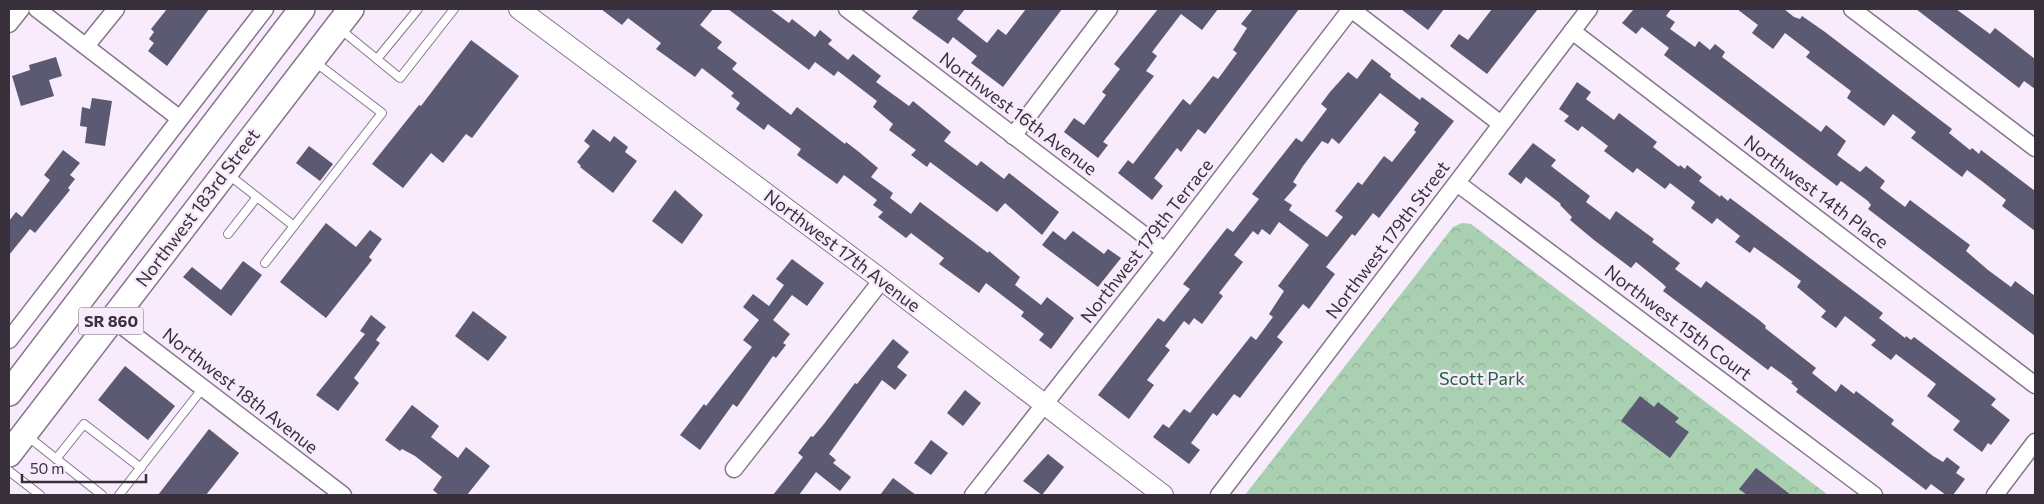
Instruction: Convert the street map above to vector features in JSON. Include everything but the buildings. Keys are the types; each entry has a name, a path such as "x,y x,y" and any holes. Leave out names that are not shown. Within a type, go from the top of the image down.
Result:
{"main road":[{"name":"SR 860","path":"9,392 302,9"},
{"name":"Northwest 183rd Street","path":"9,454 344,18"},
{"path":"113,319 108,304 109,284 125,240"}],"street":[{"path":"9,24 21,9"},
{"path":"38,9 179,118"},
{"path":"86,46 116,9"},
{"path":"9,340 265,9"},
{"name":"Northwest 17th Avenue","path":"519,9 882,280 1164,495"},
{"name":"Northwest 16th Avenue","path":"847,9 865,14 1013,136 1165,252"},
{"path":"1013,136 1109,9"},
{"path":"1351,9 1501,124"},
{"name":"Northwest 179th Terrace","path":"973,495 1165,252 1351,9"},
{"name":"Northwest 179th Street","path":"1219,495 1589,9"},
{"path":"1852,9 2035,148"},
{"name":"Northwest 14th Place","path":"1572,31 2035,385"},
{"name":"Northwest 15th Court","path":"1457,182 1874,495"},
{"path":"734,468 882,280"},
{"name":"Northwest 18th Avenue","path":"113,319 343,495"},
{"path":"1995,495 2035,442"}],"lane":[{"path":"377,59 418,9"},
{"path":"344,18 377,59 400,78 452,9"},
{"path":"265,263 382,113 312,60"},
{"path":"225,172 294,226"},
{"path":"228,234 257,197"},
{"path":"119,495 202,388"},
{"path":"56,459 84,424 140,468"},
{"path":"25,434 102,495"},
{"path":"9,471 40,495"}],"green space":[{"name":"Scott Park","path":"1462,223 1471,224 1828,495 1245,495 1453,227"}]}
